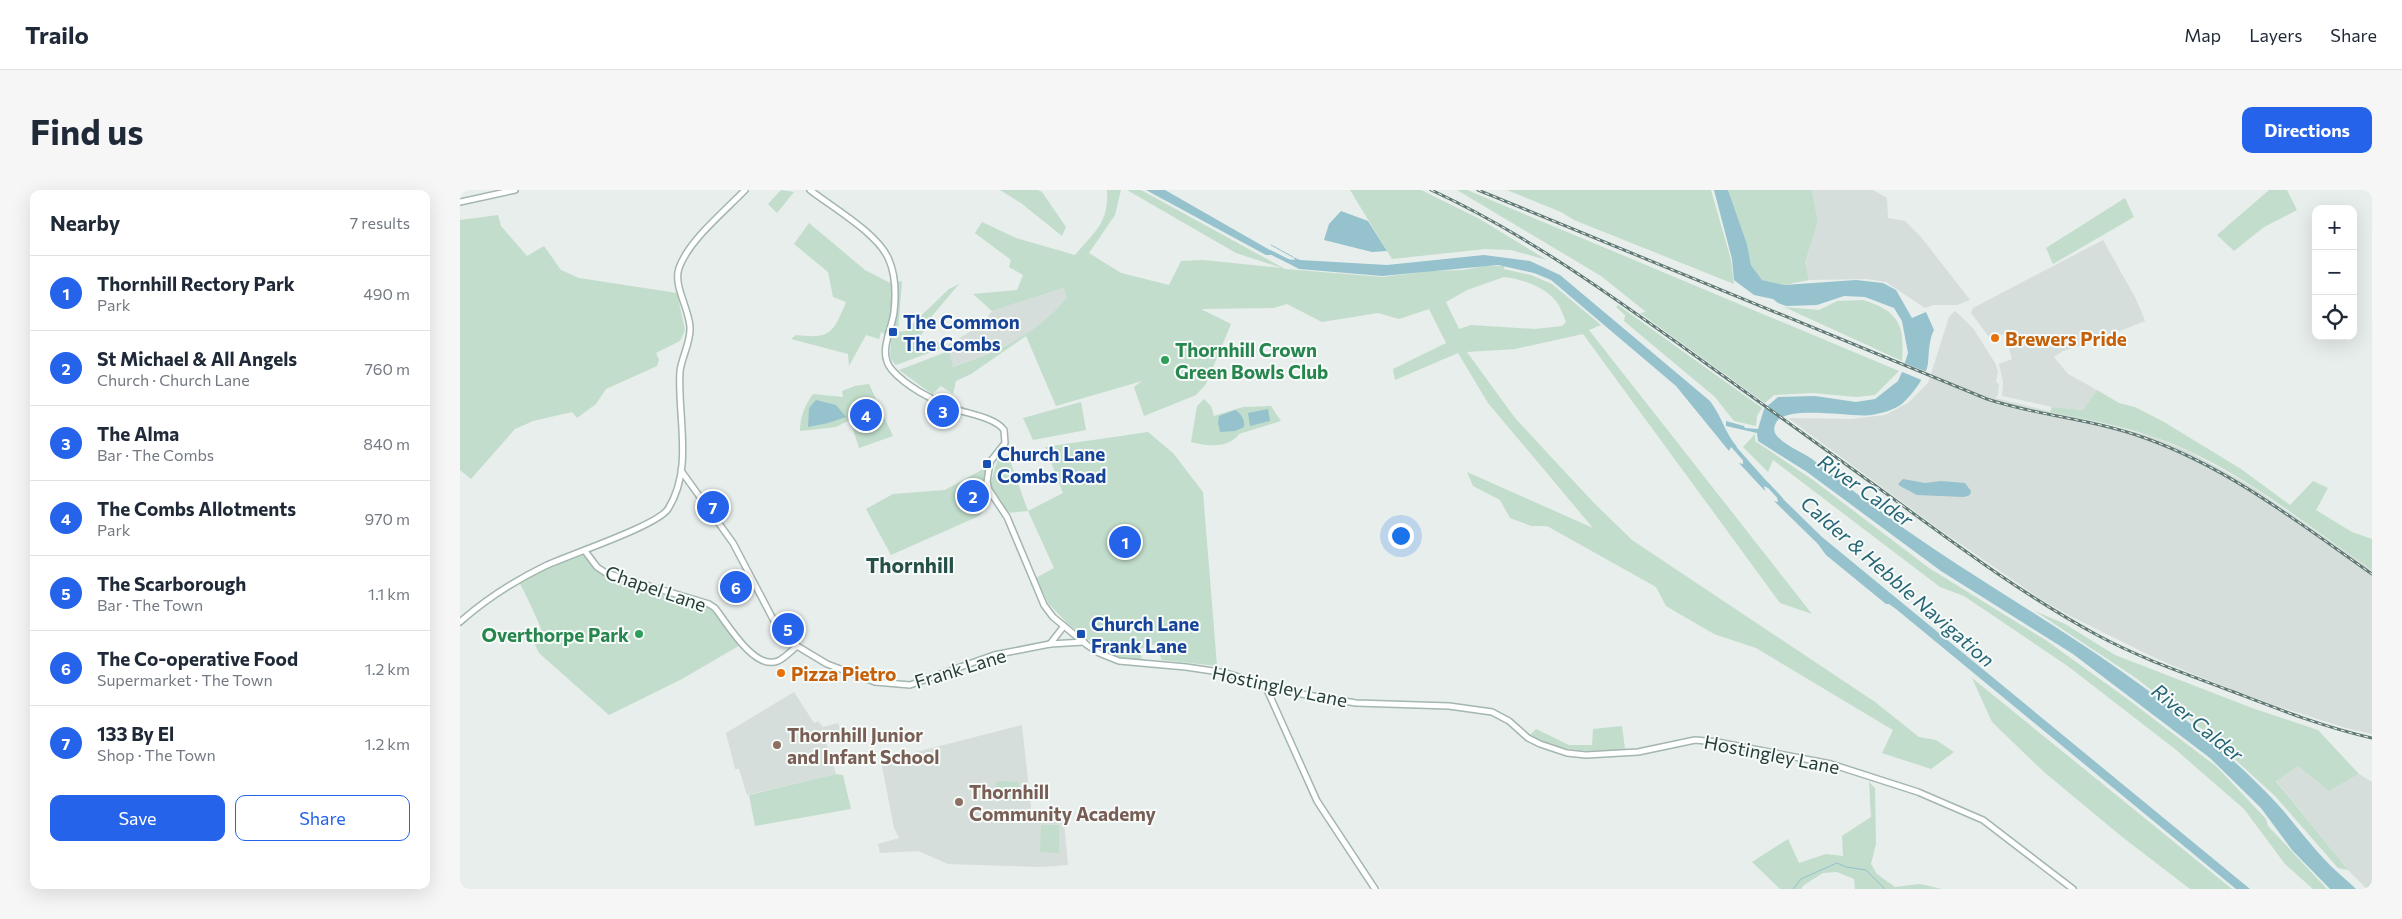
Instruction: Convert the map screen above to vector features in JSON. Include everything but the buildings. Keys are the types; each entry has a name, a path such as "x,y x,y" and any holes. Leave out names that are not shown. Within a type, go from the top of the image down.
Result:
{"street":[{"path":"460,202 514,190"},
{"path":"460,622 482,603 518,580 554,562 585,551 662,515 670,504 682,472 680,379 690,327 687,309 678,281 679,269 692,246 745,190"},
{"name":"Hostingley Lane","path":"810,190 867,234 889,258 896,283 894,313 885,351 888,365 900,378 950,407 1000,426 1005,433 1005,443 990,462 987,482 989,490 1007,517 1044,605 1052,617 1099,653 1127,662 1186,667 1226,673 1302,695 1356,703 1449,706 1492,712 1509,721 1528,738 1567,753 1586,755 1638,752 1695,740 1717,742 1831,764 1918,792 1983,820 2073,889"},
{"name":"Frank Lane","path":"682,472 733,542 767,610 790,640 827,664 875,682 889,685 910,684 977,659 1050,644 1086,644"},
{"name":"Chapel Lane","path":"585,551 597,566 606,573 709,604 715,608 746,648 768,662 776,661 797,646"},
{"path":"1050,644 1064,626"},
{"path":"1264,685 1317,801 1374,889"}],"shaded area":[{"path":"1812,190 1873,190 1887,198 1888,218 1905,221 1921,237 1970,300 1957,305 1933,305 1925,308 1886,282 1867,279 1809,280 1805,264 1818,222"},
{"path":"2103,240 2136,299 2145,321 2092,342 2063,351 2054,357 2068,374 2097,390 2083,410 2052,407 2002,396 2003,382 1999,364 2012,359 2005,334 1989,337 1971,313 1973,308"},
{"path":"1063,288 1067,298 1055,313 1026,336 980,357 952,367 948,345 984,323 992,311"},
{"path":"1955,311 1973,328 1995,363 1998,371 1996,382 1999,384 1998,395 1995,398 2151,436 2188,451 2251,486 2372,570 2372,734 2346,728 2270,704 2193,674 2153,657 2068,615 2039,598 1936,527 1788,418 1851,419 1885,415 1908,403 1928,383 1949,317"},
{"name":"Thornhill Junior and Infant School","path":"794,692 814,723 818,721 823,727 838,723 842,734 825,739 836,774 747,795 739,769 735,769 726,733"},
{"name":"Thornhill Community Academy","path":"1022,725 1032,817 1063,810 1068,865 1041,867 948,864 918,851 880,853 878,844 899,838 894,828 881,761"},
{"path":"2298,766 2329,791 2359,774 2372,782 2372,889 2367,889 2348,870 2276,780"}],"green space":[{"path":"781,190 794,192 777,213 768,204"},
{"path":"1000,190 1038,190 1042,192 1066,227 1062,236 1021,203"},
{"path":"1107,190 1121,190 1115,215 1089,253 1121,273 1169,285 1181,261 1203,260 1282,268 1236,253 1127,190 1141,190 1285,269 1383,277 1431,271 1463,270 1485,266 1504,266 1504,269 1531,275 1552,284 1601,325 1589,330 1812,614 1780,603 1583,334 1515,349 1467,352 1515,418 1593,502 1632,540 1875,702 1919,737 1936,740 1954,752 1931,769 1882,753 1893,730 1756,648 1714,634 1666,606 1656,587 1547,526 1531,526 1510,518 1500,500 1473,486 1467,472 1593,528 1488,403 1458,353 1395,380 1393,369 1446,343 1429,309 1399,319 1378,313 1322,322 1287,304 1274,308 1201,309 1231,324 1206,384 1196,395 1144,416 1134,387 1142,381 1056,406 1026,336 971,374 956,381 953,394 941,386 932,394 899,370 949,351 953,367 985,355 1015,341 1042,323 1067,298 1063,288 992,311 973,294 1017,290 1023,275 1009,267 1011,260 975,233 982,222 1016,238 1075,255 1099,226 1106,211","holes":["1504,277 1531,284 1550,295 1558,305 1566,322 1562,326 1535,329 1471,325 1459,329 1446,302 1467,290"]},
{"path":"1350,190 1421,190 1478,218 1547,260 1511,250 1485,249 1392,259"},
{"path":"1457,190 1467,190 1899,371 1875,395 1856,397 1813,393 1774,395 1765,403 1640,313 1646,312 1601,276"},
{"path":"1507,190 1711,190 1731,260 1734,284 1574,220 1561,212"},
{"path":"1728,190 1812,190 1818,222 1805,263 1809,280 1784,285 1762,280 1751,265 1747,244"},
{"path":"2269,190 2287,190 2297,210 2264,227 2234,251 2217,235"},
{"path":"2125,198 2134,217 2053,264 2046,248"},
{"path":"498,215 501,226 527,256 544,246 561,270 579,278 677,293 685,330 680,341 656,353 659,360 657,366 606,389 596,404 577,418 572,412 533,421 515,429 471,479 460,470 460,220"},
{"path":"809,223 865,270 892,284 891,313 886,335 881,332 879,339 866,335 849,366 848,354 791,339 796,335 816,336 829,332 837,321 846,302 833,297 828,272 794,244"},
{"path":"902,281 898,332 905,331 949,289 959,284 932,316 918,341 935,340 945,347 896,365 891,359 890,354 898,282"},
{"path":"1863,300 1884,309 1892,314 1897,321 1902,337 1902,361 1784,307 1819,310 1837,301"},
{"path":"1618,305 1762,408 1757,416 1756,426 1734,421 1715,397 1624,321 1625,315 1616,307"},
{"path":"869,384 893,436 859,448 850,420 836,427 800,431 804,411 813,394 843,397 842,391 855,386"},
{"path":"2097,390 2119,403 2135,407 2164,422 2241,469 2290,505 2313,481 2328,488 2316,510 2352,532 2372,539 2372,570 2266,495 2210,462 2181,448 2139,432 2050,412 2052,407 2083,410"},
{"path":"1204,399 1211,406 1214,416 1243,407 1271,406 1281,421 1239,434 1234,439 1223,444 1204,445 1191,442 1197,406"},
{"path":"1081,402 1086,430 1033,440 1023,418"},
{"path":"1148,432 1173,453 1203,492 1217,666 1162,660 1155,644 1140,649 1142,660 1119,658 1100,649 1068,624 1048,603 1036,578 1054,568 1028,511 1063,493 1045,447"},
{"path":"1755,434 1755,441 1813,480 1929,568 2047,641 2217,767 2266,819 2268,826 2327,889 2313,889 2285,864 2244,809 2175,749 2069,667 1964,596 1940,587 1773,460 1768,472 1743,447"},
{"path":"1008,455 1028,511 1006,513 990,485 998,458"},
{"path":"987,467 988,493 992,500 979,516 891,555 866,509 893,494 945,490"},
{"name":"Overthorpe Park","path":"585,551 609,573 707,603 742,644 682,679 609,715 539,653 535,645 543,637 542,633 518,580"},
{"path":"2035,611 2065,624 2115,655 2252,708 2318,730 2359,774 2329,791 2298,766 2276,781 2348,870 2338,868 2275,796 2203,730 2136,678"},
{"path":"1972,678 2232,889 2190,889 2121,836 2044,772 1992,722"},
{"path":"1622,726 1625,749 1576,750 1553,745 1530,735 1536,729 1569,745 1592,745 1593,729"},
{"path":"836,774 843,775 851,809 755,826 749,795"},
{"path":"996,781 1019,782 1019,801 995,801"},
{"path":"1869,782 1875,788 1876,844 1871,864 1877,874 1895,887 1920,884 1942,889 1855,889 1854,879 1837,872 1823,873 1801,889 1780,889 1752,862 1788,839 1799,863 1826,854 1843,856 1842,836 1871,817"},
{"path":"1041,825 1059,825 1059,853 1040,852"}],"water":[{"path":"1146,190 1165,190 1275,253 1273,255 1266,255"},
{"name":"River Calder","path":"1714,190 1728,190 1747,244 1751,265 1762,280 1784,285 1856,280 1883,283 1896,290 1912,318 1926,312 1934,330 1930,341 1925,373 1915,390 1896,408 1871,415 1803,413 1790,415 1780,418 1775,425 1775,434 1787,444 1812,459 1918,538 2103,658 2167,705 2209,739 2250,777 2280,807 2324,859 2356,889 2330,889 2292,850 2261,808 2210,758 2073,654 1941,571 1807,472 1758,441 1757,433 1726,426 1726,421 1744,426 1745,428 1758,429 1764,409 1778,397 1815,396 1856,402 1875,399 1898,381 1908,353 1902,321 1894,308 1865,297 1844,296 1817,305 1786,306 1773,299 1754,295 1734,280 1732,259"},
{"path":"1341,211 1368,221 1387,251 1372,252 1324,240 1329,224"},
{"path":"1484,255 1530,261 1560,275 1710,401 1737,447 1734,449 1731,447 1729,451 1676,386 1551,280 1534,273 1498,265 1382,276 1299,269 1284,261 1285,259 1295,260 1293,257 1300,260 1387,265"},
{"path":"816,400 836,405 846,417 808,427 809,408"},
{"path":"1268,409 1270,421 1250,426 1248,413"},
{"path":"1235,410 1242,417 1244,427 1235,431 1220,432 1219,416"},
{"path":"1745,457 1771,486 1768,488 1764,486 1765,491 1739,463 1743,464"},
{"path":"1903,479 1925,483 1941,481 1965,483 1971,491 1970,495 1964,497 1917,495 1898,484"},
{"path":"1779,495 1822,537 2250,889 2236,889 1896,609 1886,604 1826,555 1818,544 1774,501 1778,502 1777,497"}],"pier":[{"path":"1902,362 1927,372 1924,381 1900,371"}],"waterway":[{"path":"1271,245 1293,257"},
{"name":"Calder & Hebble Navigation","path":"1270,252 1288,261"},
{"name":"Calder & Hebble Navigation","path":"1732,445 1747,462"},
{"name":"Calder & Hebble Navigation","path":"1767,484 1781,499"},
{"path":"1793,889 1801,879 1837,863 1846,867 1866,870 1885,889"}],"railway":[{"path":"1431,190 1496,223 1589,281 1960,547 2014,585 2070,620 2115,644 2165,666 2301,717 2336,729 2372,738"},
{"path":"1478,190 1987,399 2026,410 2106,426 2176,450 2263,498 2372,574"}],"place":[{"name":"The Common The Combs","path":"893,332"},
{"name":"Brewers Pride","path":"1995,338"},
{"name":"Thornhill Crown Green Bowls Club","path":"1165,360"},
{"name":"The Alma","path":"943,411"},
{"name":"The Combs Allotments","path":"866,415"},
{"name":"Church Lane Combs Road","path":"987,464"},
{"name":"St Michael & All Angels","path":"973,496"},
{"name":"133 By El","path":"713,507"},
{"name":"Thornhill Rectory Park","path":"1125,542"},
{"name":"The Co-operative Food","path":"736,587"},
{"name":"The Scarborough","path":"788,629"},
{"name":"Overthorpe Park","path":"639,634"},
{"name":"Church Lane Frank Lane","path":"1081,634"},
{"name":"Pizza Pietro","path":"781,673"},
{"name":"Thornhill Junior and Infant School","path":"777,745"},
{"name":"Thornhill Community Academy","path":"959,802"}],"district":[{"name":"Thornhill","path":"910,564"}]}
